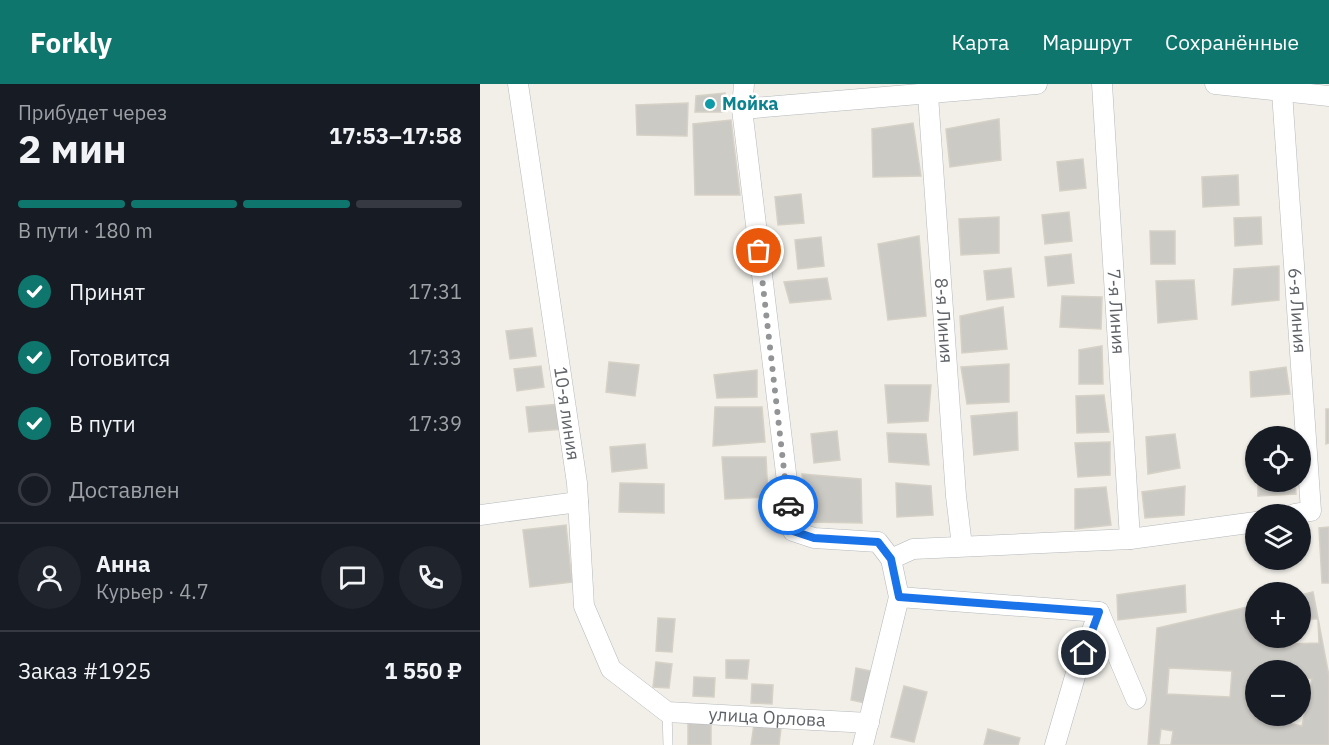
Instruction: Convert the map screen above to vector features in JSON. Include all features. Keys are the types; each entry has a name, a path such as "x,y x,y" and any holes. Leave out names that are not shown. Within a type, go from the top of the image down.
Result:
{"street":[{"name":"10-я линия","path":"518,84 578,502 584,606 612,669 667,712"},
{"path":"744,84 742,109 793,531 814,538 878,542 891,559 899,597 863,745"},
{"path":"742,109 1037,84"},
{"name":"7-я Линия","path":"1102,84 1130,539"},
{"path":"1215,84 1329,96"},
{"name":"6-я Линия","path":"1282,92 1311,504"},
{"name":"8-я Линия","path":"928,95 956,496 962,546"},
{"path":"480,515 578,502"},
{"path":"891,559 913,549 1130,539 1245,523"},
{"path":"899,597 1099,612"},
{"path":"1099,612 1136,699"},
{"path":"1055,745 1076,673 1099,612"},
{"name":"улица Орлова","path":"667,712 869,723"}],"lane":[{"path":"667,712 668,745"}],"building":[{"name":"Мойка","path":"725,93 725,112 695,112 696,96"},
{"path":"688,103 687,136 637,135 636,105"},
{"path":"999,119 1001,160 950,167 946,129"},
{"path":"731,120 740,195 695,195 693,124"},
{"path":"913,123 921,176 873,177 872,129"},
{"path":"1083,159 1086,188 1060,191 1057,162"},
{"path":"1238,175 1239,205 1203,207 1202,177"},
{"path":"801,194 804,223 778,225 775,197"},
{"path":"1069,212 1072,241 1045,244 1042,215"},
{"path":"999,217 999,253 961,255 959,219"},
{"path":"1261,217 1262,244 1235,246 1234,218"},
{"path":"1150,231 1175,231 1175,264 1151,264"},
{"path":"919,236 926,316 888,320 878,244"},
{"path":"821,237 824,266 798,269 795,240"},
{"path":"1071,254 1074,283 1048,286 1045,257"},
{"path":"1279,266 1279,300 1232,305 1234,269"},
{"path":"1011,268 1014,297 987,300 984,271"},
{"path":"827,278 831,299 790,303 784,282"},
{"path":"1194,280 1197,319 1158,323 1156,281"},
{"path":"1062,296 1102,297 1101,329 1060,327"},
{"path":"1003,307 1007,349 962,353 960,316"},
{"path":"532,328 536,356 510,359 506,331"},
{"path":"1102,346 1103,384 1079,384 1079,350"},
{"path":"609,362 639,365 635,396 606,392"},
{"path":"1009,364 1009,402 967,404 961,367"},
{"path":"541,366 544,387 517,391 514,369"},
{"path":"1286,367 1290,394 1251,397 1250,372"},
{"path":"757,370 757,397 717,398 714,375"},
{"path":"885,385 931,385 928,421 888,423"},
{"path":"1104,395 1109,432 1077,433 1076,396"},
{"path":"560,404 563,429 529,432 526,407"},
{"path":"715,407 762,407 765,442 713,446"},
{"path":"1326,409 1329,409 1329,443 1326,444"},
{"path":"1017,412 1018,450 974,455 971,416"},
{"path":"837,431 840,460 814,463 811,434"},
{"path":"887,433 926,434 929,465 889,462"},
{"path":"1175,434 1180,468 1148,474 1146,437"},
{"path":"1110,442 1110,475 1078,477 1075,443"},
{"path":"645,444 647,468 612,472 610,447"},
{"path":"722,457 766,457 768,497 725,499"},
{"path":"802,474 861,479 862,523 807,522"},
{"path":"620,483 664,484 664,513 619,512"},
{"path":"896,483 931,486 933,515 897,517"},
{"path":"1185,486 1184,515 1145,518 1142,492"},
{"path":"1106,487 1111,525 1075,529 1075,489"},
{"path":"1258,492 1296,492 1296,494 1258,496"},
{"path":"566,525 572,582 530,587 523,530"},
{"path":"1329,527 1329,583 1322,583 1319,528"},
{"path":"1185,585 1186,612 1118,620 1117,595"},
{"path":"1311,592 1313,592 1329,676 1329,745 1148,745 1157,628 1245,608 1245,648 1311,648"},
{"path":"658,618 675,619 672,652 656,651"},
{"path":"1311,619 1318,619 1319,643 1311,643"},
{"path":"726,660 749,660 747,679 726,678"},
{"path":"656,662 672,664 669,688 653,687"},
{"path":"856,668 876,672 870,704 851,700"},
{"path":"1169,668 1232,671 1230,697 1167,694"},
{"path":"694,677 715,678 714,697 693,696"},
{"path":"752,684 773,685 772,704 751,703"},
{"path":"904,686 927,692 914,742 891,737"},
{"path":"688,722 711,724 711,745 688,745"},
{"path":"754,724 781,728 779,745 751,745"},
{"path":"988,729 1020,738 1018,745 984,745"},
{"path":"1161,729 1173,731 1171,745 1159,745"}],"way so far":[{"path":"759,251 788,505"}],"place":[{"name":"Мойка","path":"710,104"}],"route":[{"path":"788,505 793,531 814,538 878,542 891,559 899,597 1099,612 1084,653"}]}
